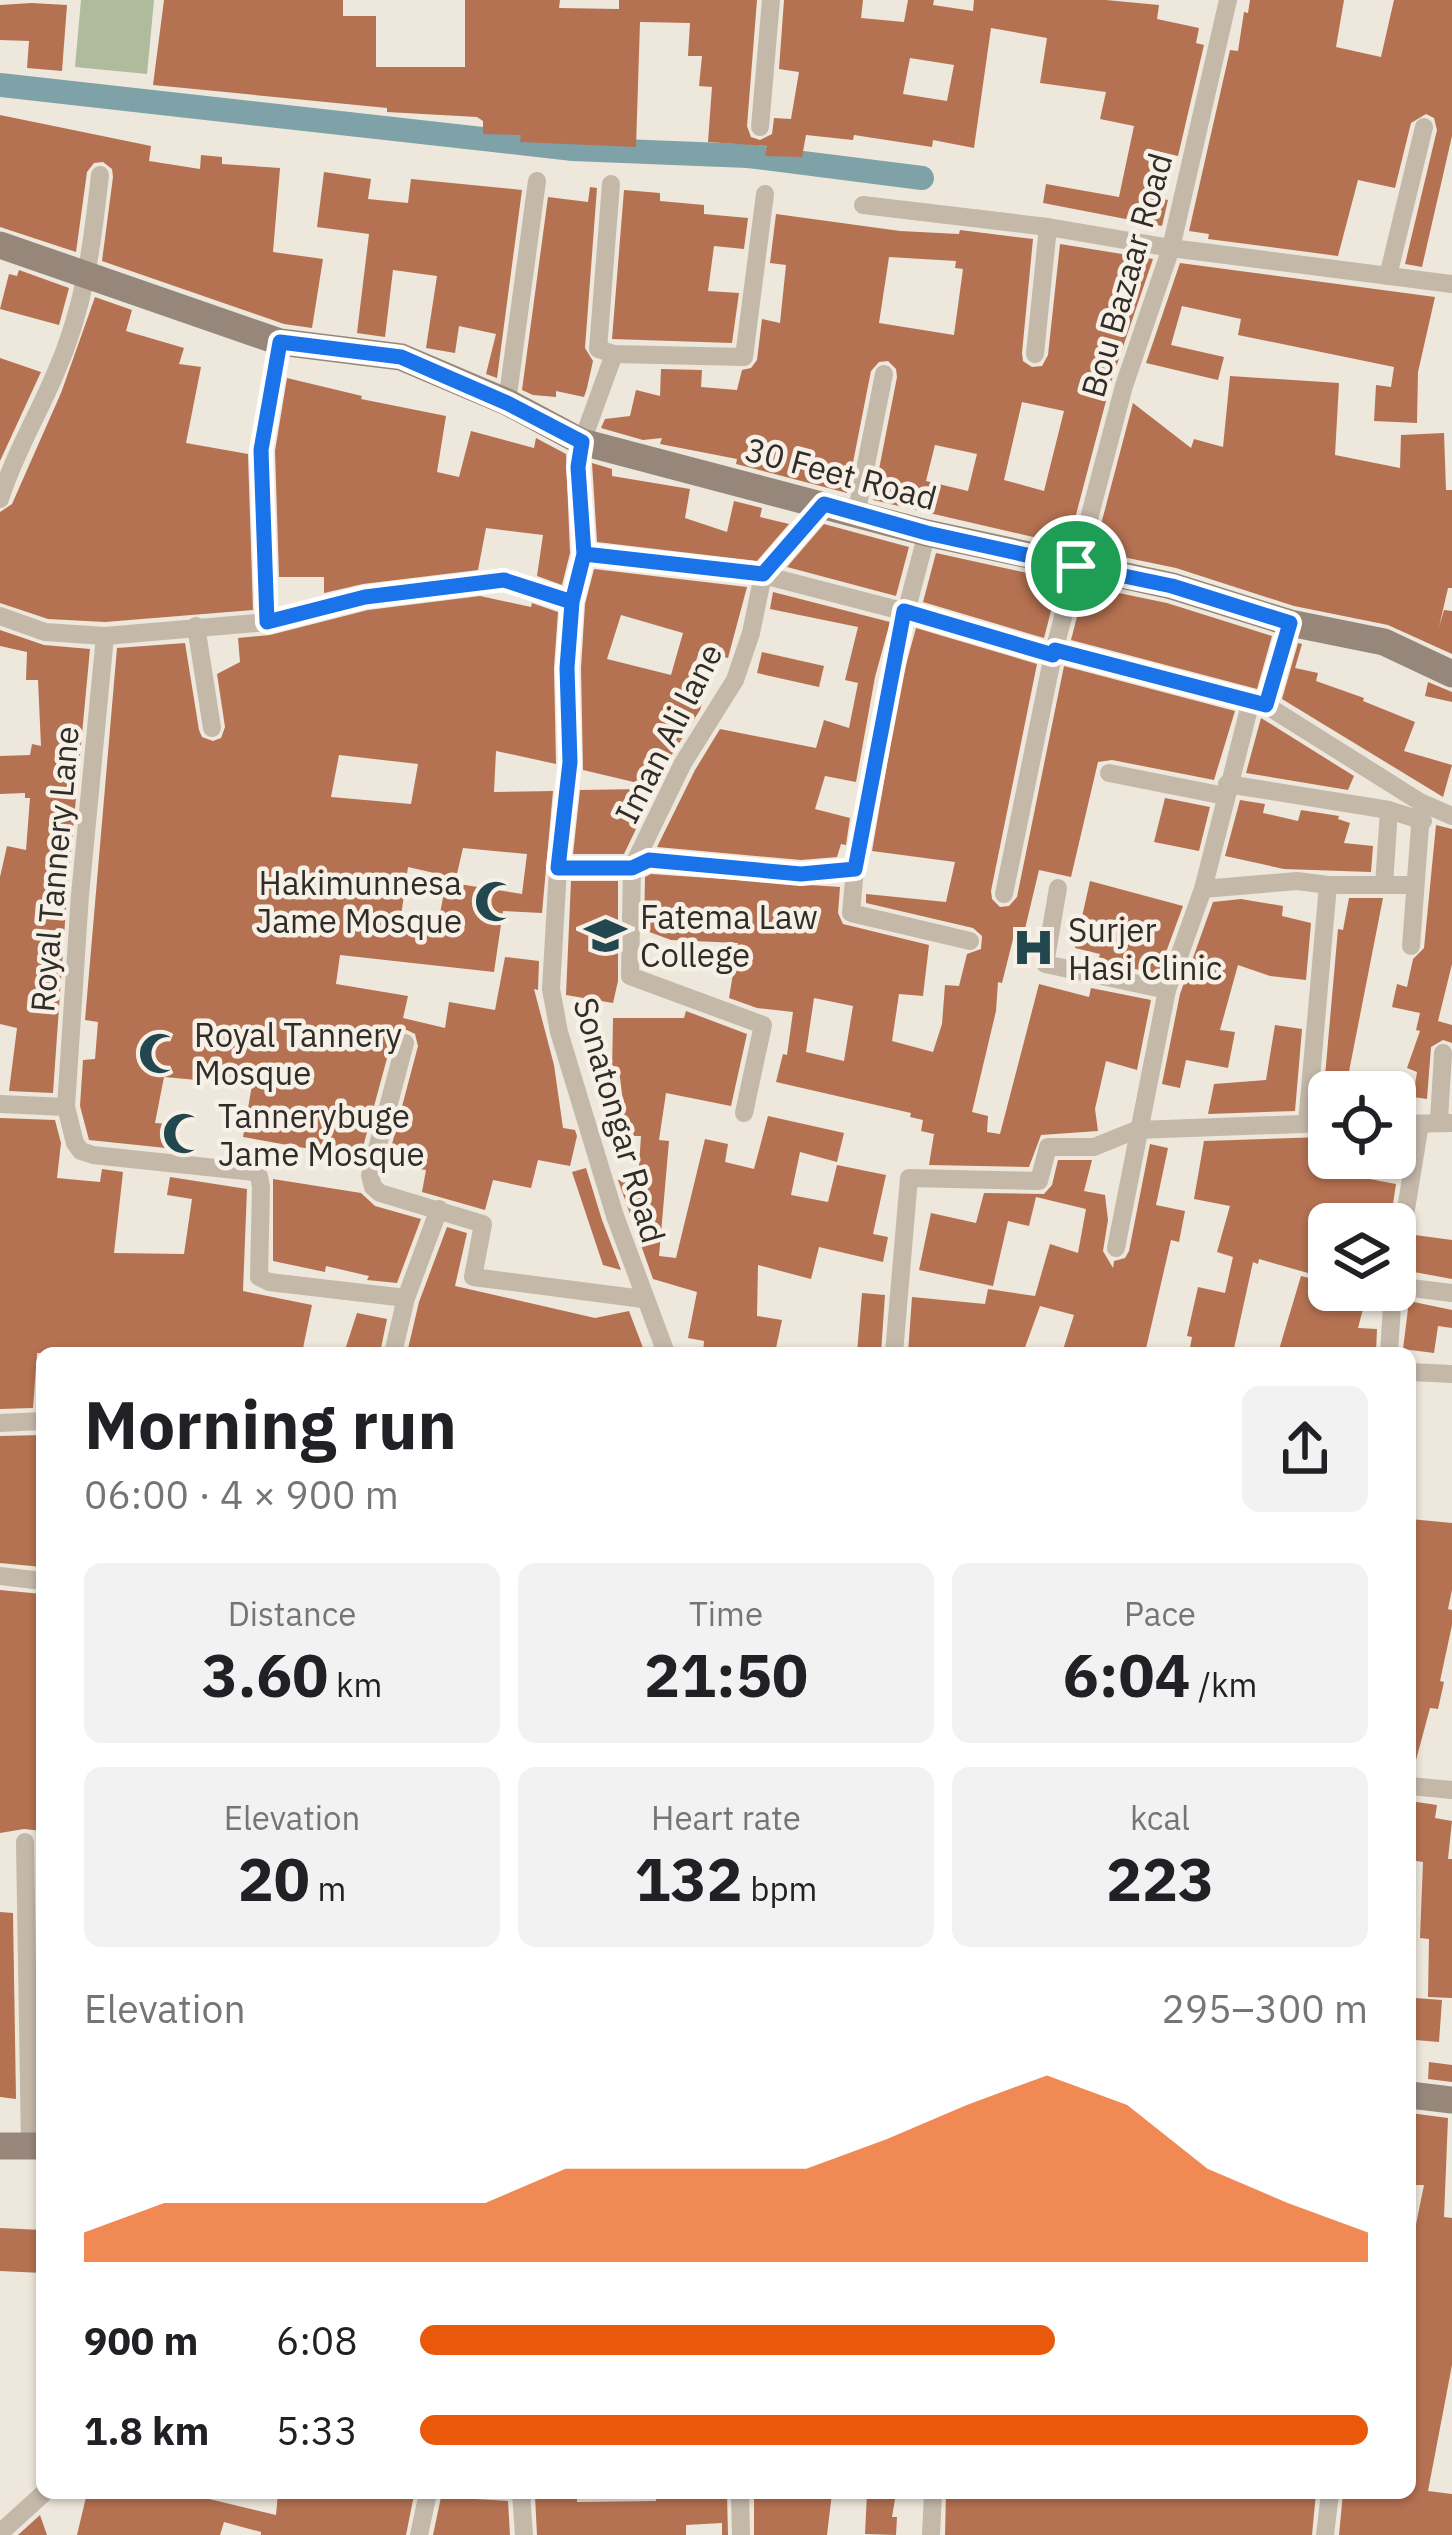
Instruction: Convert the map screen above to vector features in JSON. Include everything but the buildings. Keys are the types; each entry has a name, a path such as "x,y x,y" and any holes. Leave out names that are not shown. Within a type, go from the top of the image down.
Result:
{"street":[{"path":"760,127 771,0"},
{"name":"Bou Bazaar Road","path":"1004,894 1054,652 1124,386 1171,248 1228,0"},
{"path":"1388,276 1424,127"},
{"path":"0,499 57,370 89,274 100,175"},
{"path":"507,403 537,182"},
{"path":"611,184 598,349 614,354 744,357 765,194"},
{"path":"863,206 1452,284"},
{"path":"1035,354 1048,227"},
{"path":"0,245 89,274"},
{"name":"30 Feet Road","path":"89,274 280,342 401,357 582,442 927,533 1172,586 1290,623 1384,642 1452,674"},
{"path":"267,622 261,450 280,342"},
{"name":"Sonatongar Road","path":"614,354 582,442 578,467 584,554 572,602 567,668 570,762 551,989 559,1032 643,1299 664,1347"},
{"path":"856,515 884,374"},
{"path":"763,574 824,504"},
{"path":"927,533 904,611 855,869 851,913 970,941"},
{"path":"584,554 763,574 1259,703 1421,811"},
{"name":"Iman Ali lane","path":"744,1113 763,1025 630,976 632,868 683,763 735,680 752,634 763,574"},
{"path":"0,616 45,632 105,636 267,622 365,597 504,580 572,602"},
{"path":"1116,1248 1167,990 1203,889 1226,790 1290,623"},
{"path":"196,626 212,728"},
{"name":"Royal Tannery Lane","path":"66,1107 105,636"},
{"path":"1109,773 1452,816"},
{"path":"1384,886 1389,809"},
{"path":"1412,946 1421,811"},
{"path":"558,868 632,868 649,860 801,874 855,869"},
{"path":"1203,889 1297,881 1414,885"},
{"path":"895,1347 909,1178 1039,1181 1048,1148 1094,1147 1136,1130 1307,1123 1338,885"},
{"path":"1058,888 1045,964 1167,990"},
{"path":"405,1042 370,1174 373,1186 380,1193 483,1225 473,1277 643,1299"},
{"path":"1415,1203 1437,1122 1443,1053"},
{"path":"0,1104 66,1107 81,1151 254,1172 259,1176 259,1277 406,1298"},
{"path":"394,1347 406,1298 439,1209"},
{"path":"1416,1290 1452,1293"},
{"path":"1389,1347 1392,1311"},
{"path":"1416,1372 1452,1374"},
{"path":"0,1424 36,1421"},
{"path":"0,1576 36,1580"},
{"path":"1416,1787 1452,1790"},
{"path":"0,2146 36,2146 26,1842"},
{"path":"1416,2096 1452,2100"},
{"path":"7,2531 38,2499"},
{"path":"419,2535 427,2499"},
{"path":"521,2499 524,2535"},
{"path":"740,2499 741,2535"},
{"path":"931,2535 933,2499"},
{"path":"1324,2535 1329,2499"}],"green space":[{"path":"81,0 154,0 147,74 75,67"}],"waterway":[{"path":"0,85 573,149 748,156 922,178"}],"place":[{"name":"Hakimunnesa Jame Mosque","path":"496,901"},
{"name":"Fatema Law College","path":"606,935"},
{"name":"Surjer Hasi Clinic","path":"1034,948"},
{"name":"Royal Tannery Mosque","path":"160,1053"},
{"name":"Tannerybuge Jame Mosque","path":"184,1134"}],"route":[{"path":"1076,566 824,504 763,574 584,554 572,602 504,580 365,597 267,622 261,450 280,342 401,357 582,442 578,512 584,554 572,602 567,668 570,762 558,868 632,868 649,860 801,874 855,869 904,611 1053,655 1055,650 1266,705 1290,623 1172,586 1076,566"}]}
